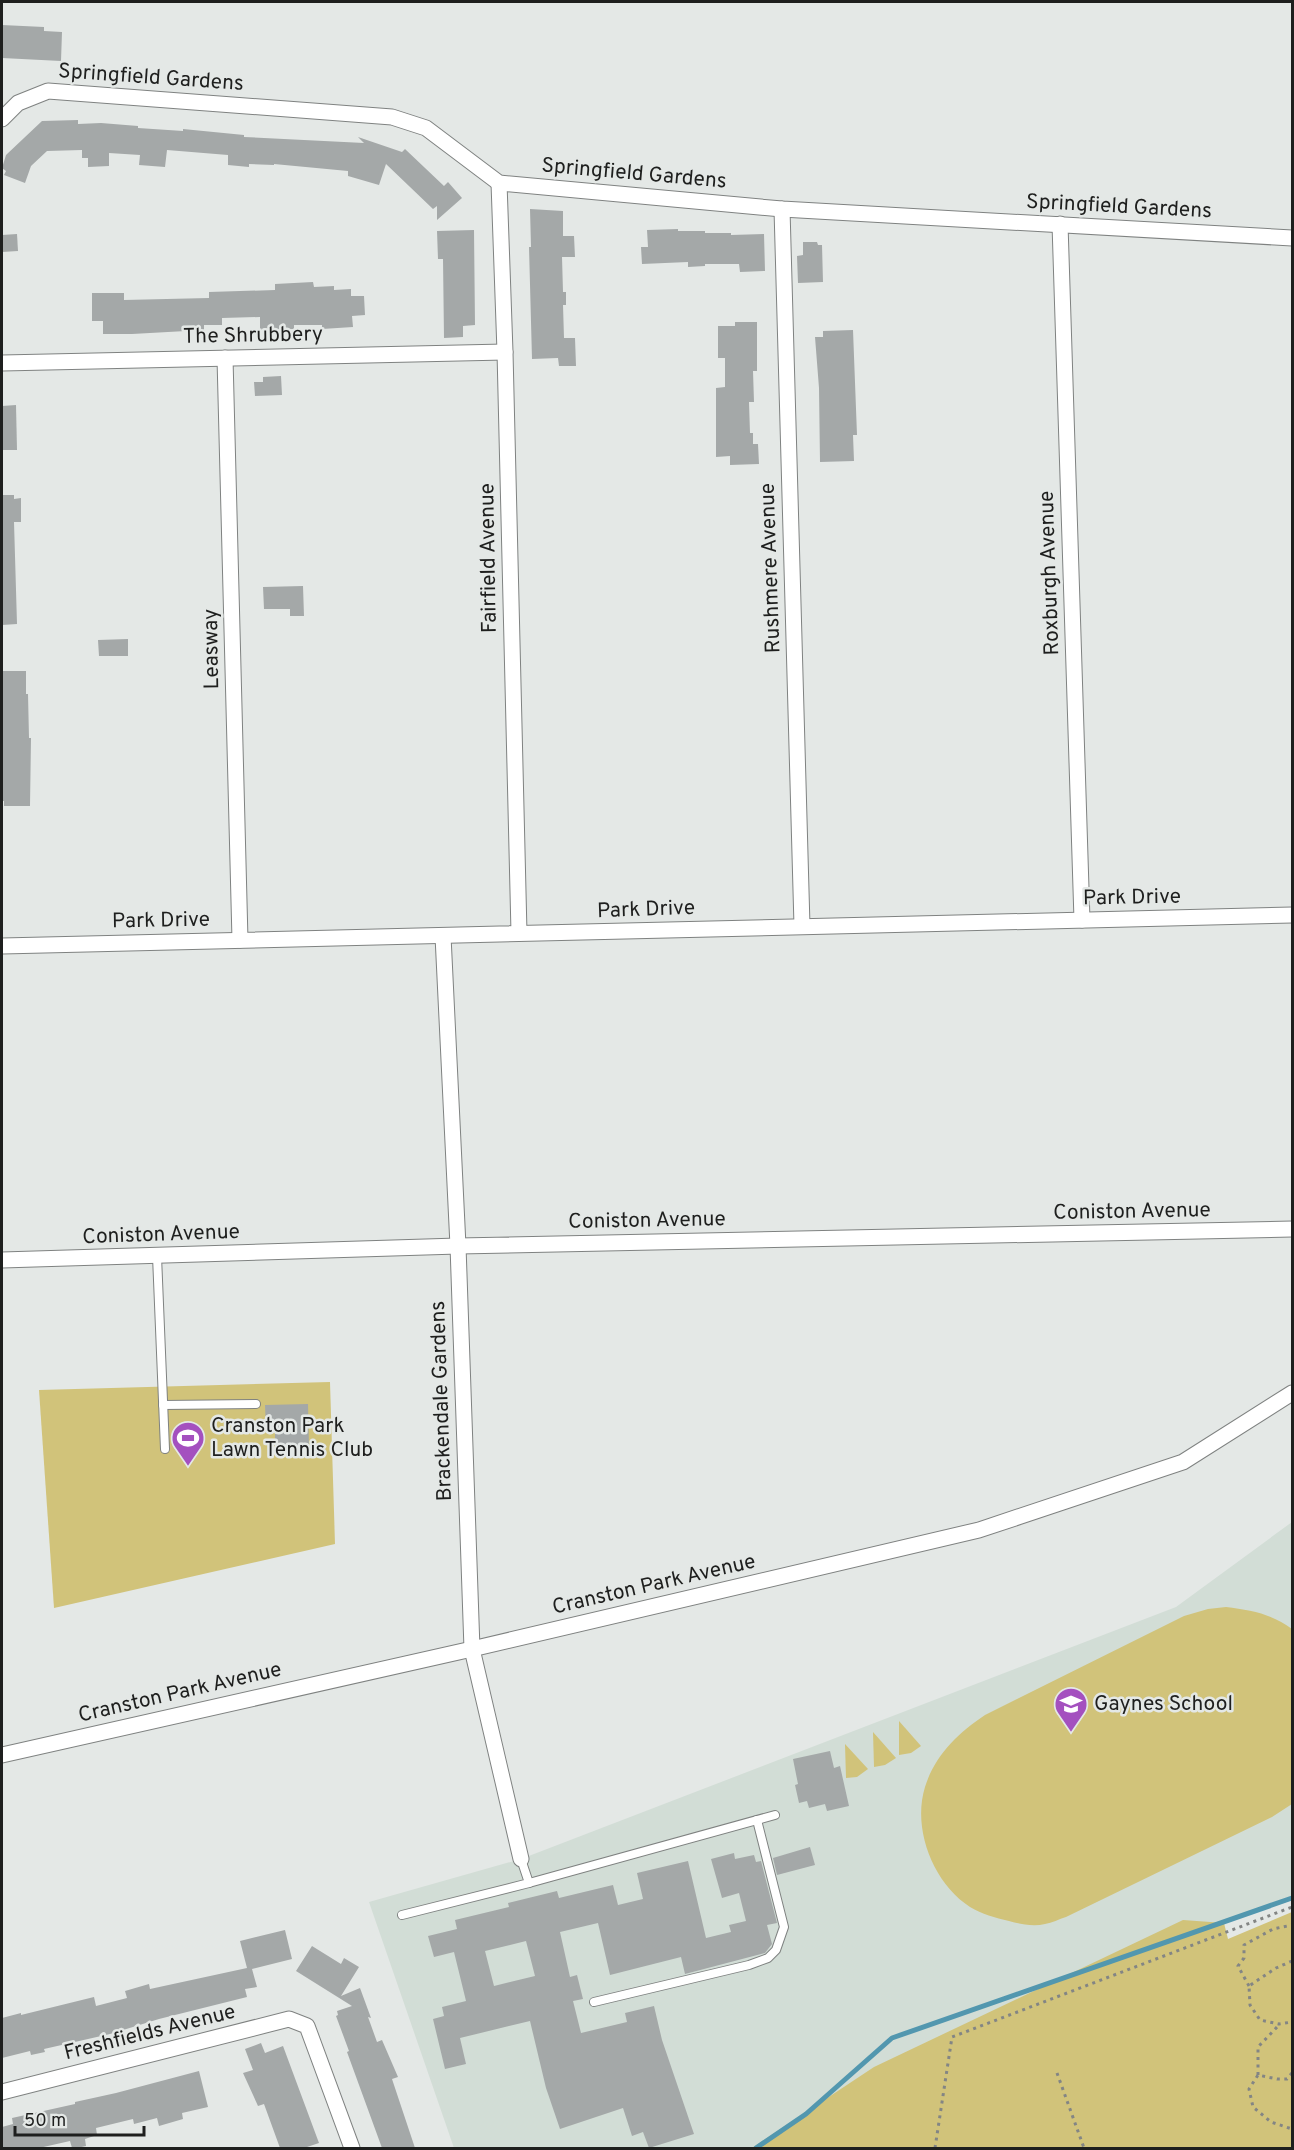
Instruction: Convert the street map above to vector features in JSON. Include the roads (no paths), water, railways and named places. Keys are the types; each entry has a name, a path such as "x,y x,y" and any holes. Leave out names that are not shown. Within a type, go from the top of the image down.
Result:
{"street":[{"name":"Springfield Gardens","path":"2,119 18,103 48,91 392,117 426,128 499,183 782,209 1293,238"},
{"name":"Fairfield Avenue","path":"499,183 519,933"},
{"name":"Rushmere Avenue","path":"782,209 802,926"},
{"name":"Roxburgh Avenue","path":"1060,224 1082,920"},
{"name":"The Shrubbery","path":"2,363 505,352"},
{"name":"Leasway","path":"225,358 240,940"},
{"name":"Park Drive","path":"2,946 1293,915"},
{"name":"Brackendale Gardens","path":"443,936 458,1246 472,1649 521,1859"},
{"name":"Coniston Avenue","path":"2,1260 458,1246 1293,1229"},
{"name":"Cranston Park Avenue","path":"2,1755 472,1649 978,1530 1183,1462 1293,1393"},
{"name":"Freshfields Avenue","path":"2,2092 289,2019 307,2026 352,2148"}],"lane":[{"path":"157,1256 165,1449"},
{"path":"163,1405 256,1404"},
{"path":"402,1915 529,1883 775,1815"},
{"path":"594,2002 749,1965 768,1958 776,1950 784,1927 757,1820"},
{"path":"521,1859 529,1883"}],"waterway":[{"path":"756,2148 806,2114 892,2038 1292,1898"}],"place":[{"name":"Cranston Park Lawn Tennis Club","path":"188,1467"},
{"name":"Gaynes School","path":"1071,1733"}]}
